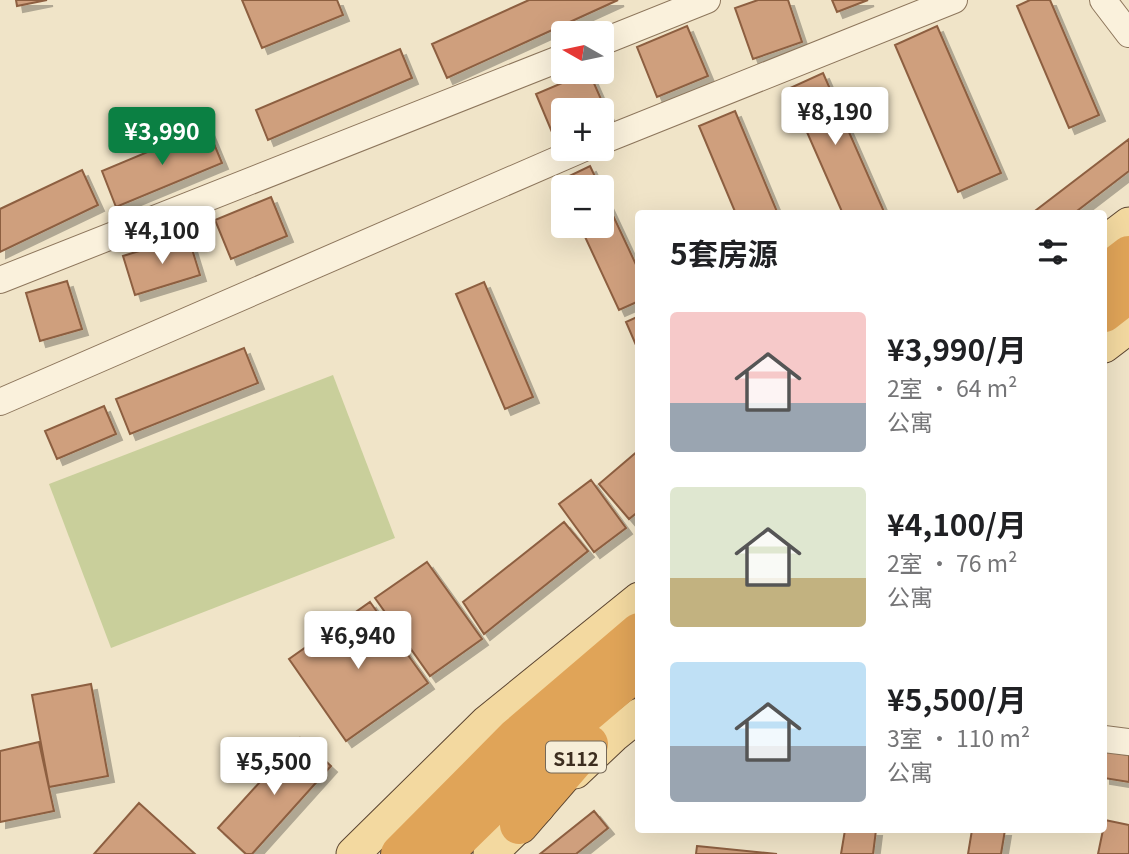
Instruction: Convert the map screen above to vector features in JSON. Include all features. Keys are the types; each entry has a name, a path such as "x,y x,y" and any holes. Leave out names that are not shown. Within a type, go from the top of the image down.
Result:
{"highway":[{"path":"1107,272 1129,255"},
{"path":"1107,311 1129,294"},
{"path":"400,854 632,614"},
{"path":"443,854 586,714 635,672"},
{"name":"S112","path":"519,824 580,752 635,700"}],"main road":[{"path":"1107,241 1129,223"},
{"path":"1107,344 1129,327"},
{"path":"353,854 487,722 632,614"},
{"path":"519,824 635,718"},
{"name":"S112","path":"490,854 519,824"}],"street":[{"path":"614,36 707,0"},
{"path":"614,136 954,0"},
{"path":"1103,0 1129,34"},
{"path":"0,280 551,62"},
{"path":"0,402 554,161"},
{"path":"1107,739 1129,741"}],"green space":[{"path":"333,375 395,538 111,648 49,484"}],"building":[{"path":"16,0 47,0 17,6"},
{"path":"242,0 337,0 343,15 262,48"},
{"path":"529,0 618,0 572,21 551,21 551,31 447,78 432,44"},
{"path":"758,0 788,0 802,42 753,59 735,8"},
{"path":"832,0 868,0 837,12"},
{"path":"1030,0 1050,0 1099,115 1069,128 1017,6"},
{"path":"687,26 708,76 657,97 637,47"},
{"path":"937,26 1001,173 958,192 895,45"},
{"path":"400,49 412,78 268,140 256,110"},
{"path":"823,73 883,210 841,210 788,89"},
{"path":"560,84 594,84 600,98 551,98 551,130 536,94"},
{"path":"735,111 776,210 734,210 699,126"},
{"path":"207,127 222,163 116,207 102,171"},
{"path":"1129,139 1129,171 1078,210 1036,210"},
{"path":"590,166 594,175 571,175"},
{"path":"82,170 98,205 0,252 0,209"},
{"path":"271,197 287,236 231,259 215,220"},
{"path":"614,218 635,262 635,303 619,310 586,238 614,238"},
{"path":"188,236 200,275 135,295 123,256"},
{"path":"67,281 82,329 40,341 26,293"},
{"path":"484,282 533,397 505,409 456,294"},
{"path":"635,318 635,343 626,322"},
{"path":"244,348 258,383 130,434 116,399"},
{"path":"104,406 116,434 57,459 45,431"},
{"path":"635,453 635,514 629,519 599,484"},
{"path":"591,480 626,528 594,552 559,504"},
{"path":"564,522 588,551 484,634 463,602"},
{"path":"427,562 482,639 430,676 375,598"},
{"path":"370,602 428,683 346,741 289,659"},
{"path":"91,684 108,776 49,787 32,695"},
{"path":"300,738 331,766 252,854 246,854 218,828"},
{"path":"39,742 54,811 0,822 0,751"},
{"path":"1107,751 1129,755 1129,782 1107,778"},
{"path":"139,803 195,854 94,854"},
{"path":"594,811 608,828 576,854 540,854"},
{"path":"1107,820 1129,825 1129,854 1098,854 1102,833 1107,833"},
{"path":"844,833 876,833 873,854 841,854"},
{"path":"972,833 1004,833 1001,854 968,854"},
{"path":"697,846 777,854 696,854"}]}
